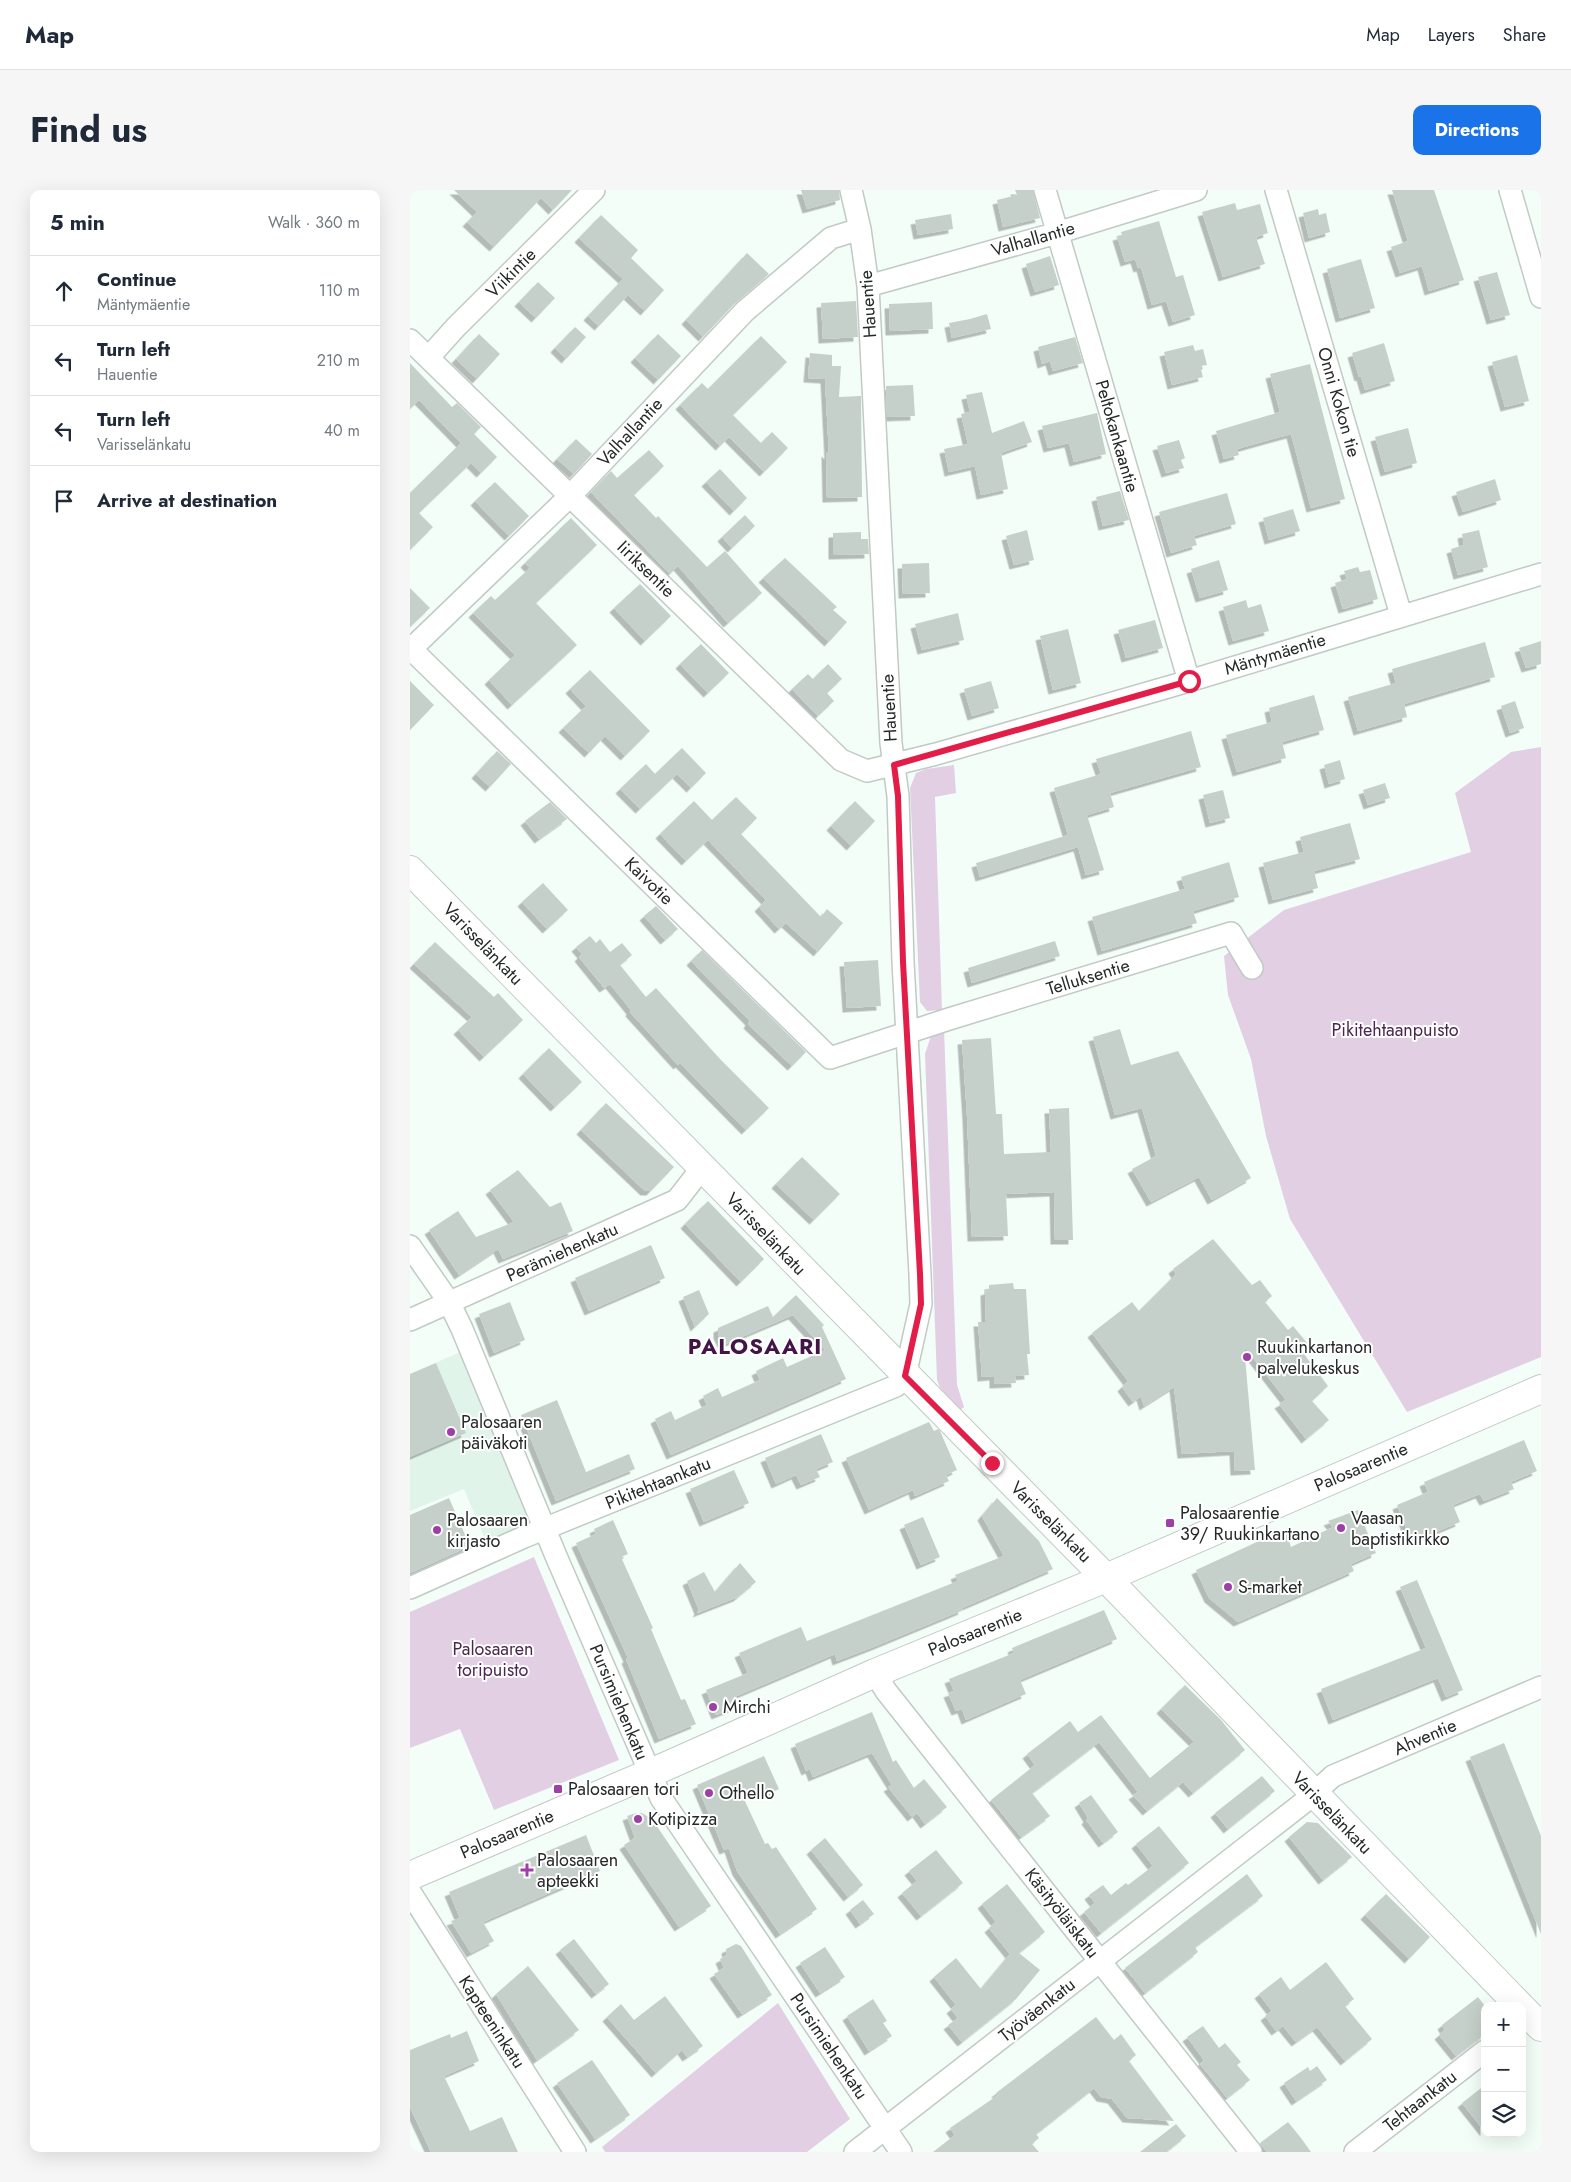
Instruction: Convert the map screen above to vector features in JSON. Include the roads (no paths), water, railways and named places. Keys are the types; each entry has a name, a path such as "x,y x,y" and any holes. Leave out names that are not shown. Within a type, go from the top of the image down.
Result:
{"street":[{"name":"Viikintie","path":"429,357 456,327 594,190"},
{"name":"Hauentie","path":"851,190 860,229 868,286 891,743 898,796 907,1034 921,1304 905,1376"},
{"name":"Peltokankaantie","path":"1045,190 1189,681"},
{"name":"Valhallantie","path":"868,286 1057,233 1196,190"},
{"name":"Onni Kokon tie","path":"1276,190 1401,615"},
{"path":"1510,190 1541,296"},
{"name":"Valhallantie","path":"410,649 570,495 745,311 831,238 860,229"},
{"name":"Iiriksentie","path":"410,340 841,760 867,771 894,765"},
{"name":"Mäntymäentie","path":"894,765 1189,681 1541,574"},
{"name":"Kaivotie","path":"410,649 830,1058 907,1034"},
{"name":"Varisselänkatu","path":"410,870 905,1376 1106,1578 1527,2016"},
{"name":"Telluksentie","path":"907,1034 948,1019 1231,933 1252,968"},
{"name":"Perämiehenkatu","path":"410,1320 677,1200 702,1168"},
{"name":"Pursimiehenkatu","path":"410,1246 449,1302 661,1798 901,2152"},
{"name":"Pikitehtaankatu","path":"410,1588 545,1529 896,1386 905,1376"},
{"name":"Palosaarentie","path":"410,1876 650,1773 875,1672 1106,1578 1541,1389"},
{"name":"Käsityöläiskatu","path":"875,1672 892,1698 1251,2152"},
{"name":"Ahventie","path":"1313,1794 1333,1776 1541,1687"},
{"name":"Työväenkatu","path":"855,2152 1313,1794"},
{"name":"Kapteeninkatu","path":"410,1892 575,2152"},
{"name":"Tehtaankatu","path":"1355,2152 1481,2054"}],"place":[{"name":"Ruukinkartanon palvelukeskus","path":"1247,1357"},
{"name":"Palosaaren päiväkoti","path":"451,1432"},
{"name":"Palosaarentie 39/ Ruukinkartano","path":"1170,1523"},
{"name":"Vaasan baptistikirkko","path":"1341,1528"},
{"name":"Palosaaren kirjasto","path":"437,1530"},
{"name":"S-market","path":"1228,1587"},
{"name":"Mirchi","path":"713,1707"},
{"name":"Palosaaren tori","path":"558,1789"},
{"name":"Othello","path":"709,1793"},
{"name":"Kotipizza","path":"638,1819"},
{"name":"Palosaaren apteekki","path":"527,1870"}],"district":[{"name":"PALOSAARI","path":"755,1346"}],"park label":[{"name":"Pikitehtaanpuisto","path":"1395,1030"},
{"name":"Palosaaren toripuisto","path":"493,1659"}]}
